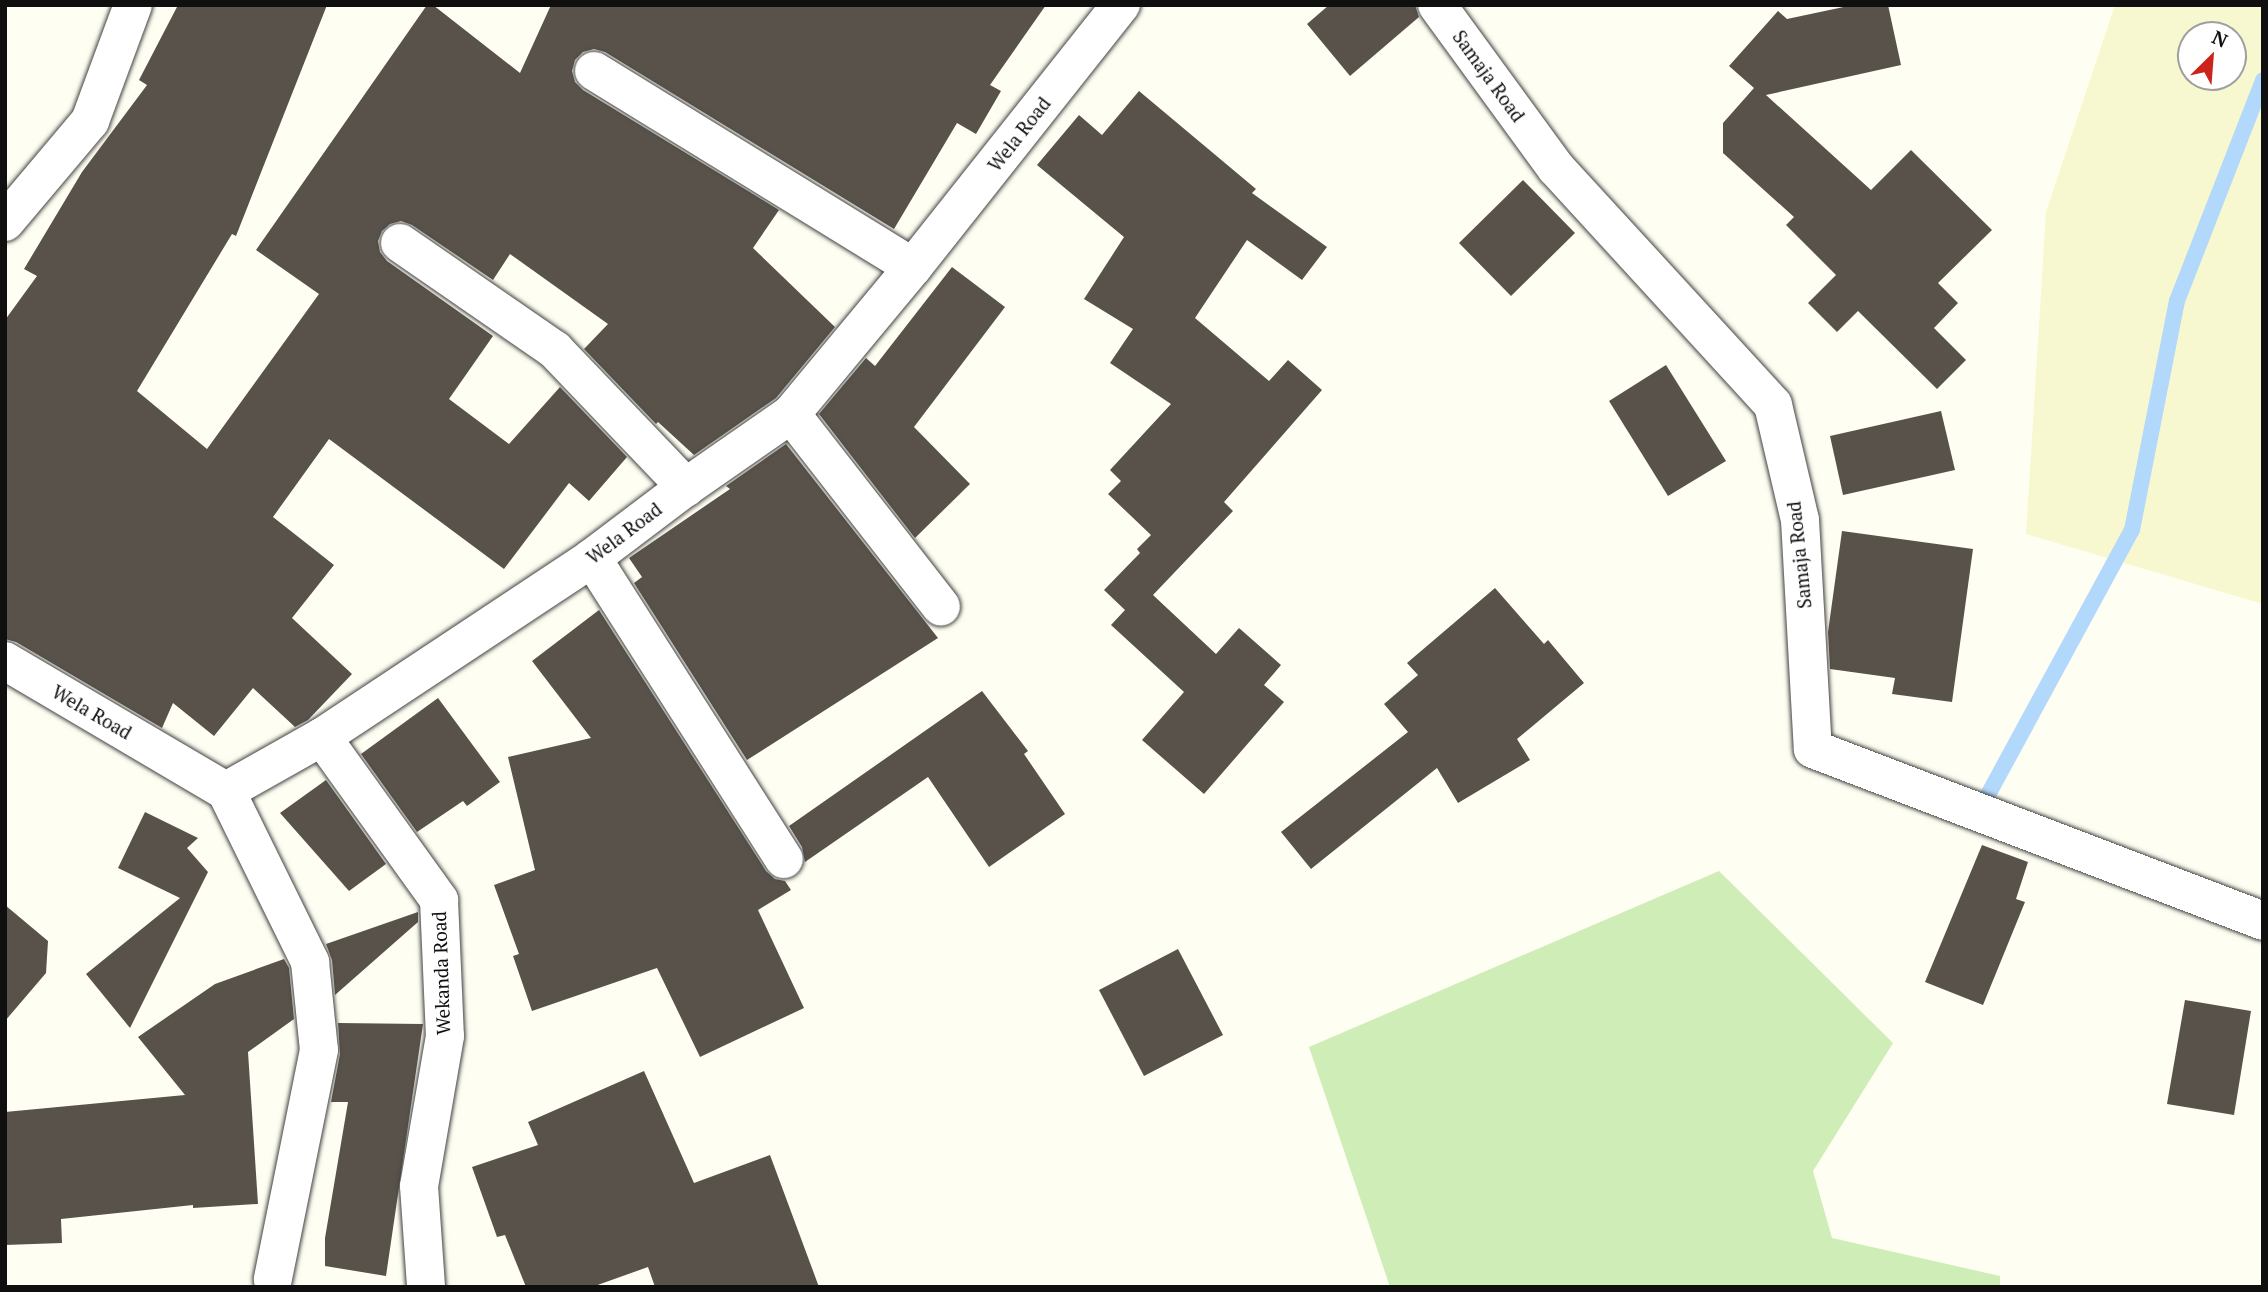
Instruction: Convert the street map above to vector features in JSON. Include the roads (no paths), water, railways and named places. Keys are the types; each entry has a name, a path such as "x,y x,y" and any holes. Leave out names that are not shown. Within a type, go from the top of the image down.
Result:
{"street":[{"path":"5,222 90,121 133,5"},
{"name":"Wela Road","path":"5,661 226,791 322,737 592,558 686,487 791,414 914,267 1121,5"},
{"name":"Samaja Road","path":"1437,5 1556,169 1773,405 1800,520 1813,749 2263,921"},
{"path":"594,71 914,267"},
{"path":"400,243 555,351 686,487"},
{"path":"791,414 942,607"},
{"path":"592,558 784,859"},
{"name":"Wekanda Road","path":"322,737 439,900 445,1036 419,1186 426,1287"},
{"path":"226,791 310,962 319,1049 273,1279"}],"waterway":[{"path":"1989,793 2132,530 2177,301 2263,80"}]}
